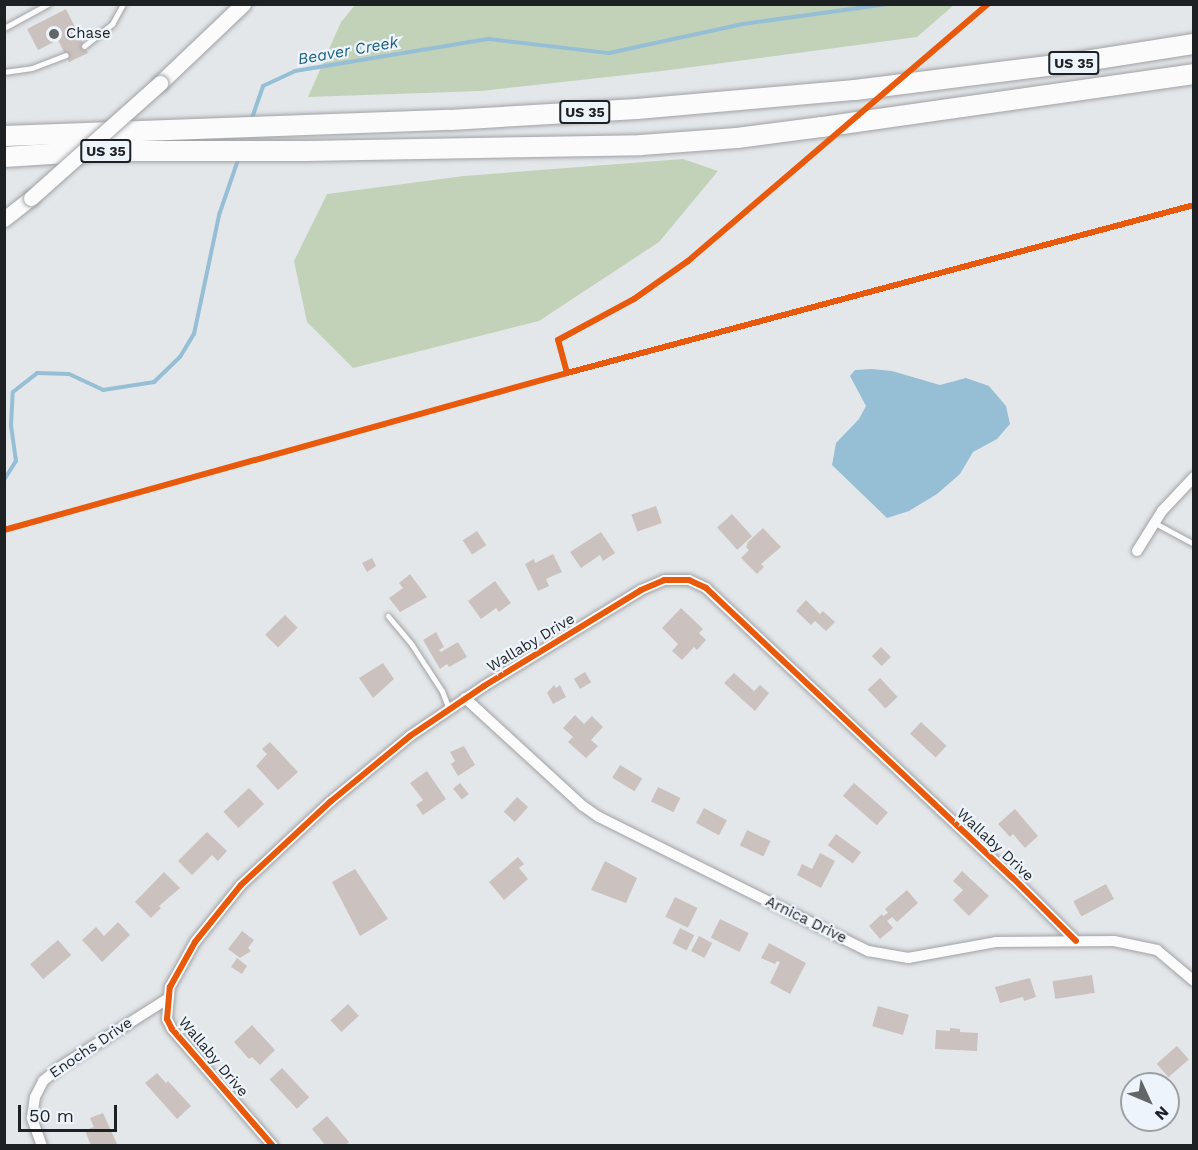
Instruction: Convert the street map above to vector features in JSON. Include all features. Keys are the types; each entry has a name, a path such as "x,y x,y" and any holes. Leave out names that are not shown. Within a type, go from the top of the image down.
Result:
{"highway":[{"name":"US 35","path":"4,136 315,126 637,109 855,90 1071,63 1194,44"},
{"name":"US 35","path":"4,157 98,151 306,151 641,145 737,138 1194,74"}],"main road":[{"path":"4,219 31,198 160,83 243,4"}],"street":[{"path":"1137,551 1154,522 1194,477"},
{"name":"Wallaby Drive","path":"273,1146 172,1029 167,1018 167,999 170,987 195,942 241,885 369,767 465,698 641,590 664,580 695,582 706,588 1013,878 1076,941"},
{"name":"Arnica Drive","path":"465,698 583,806 599,817 868,951 908,958 996,942 1114,941 1149,947 1165,955 1194,981"},
{"name":"Enochs Drive","path":"42,1146 32,1118 35,1097 43,1082 60,1067 167,999"}],"lane":[{"path":"4,28 48,4"},
{"path":"84,46 112,24 123,4"},
{"path":"4,72 32,68 66,55"},
{"path":"1154,522 1194,544"},
{"path":"388,616 412,645 442,691 449,709"}],"green space":[{"path":"355,5 954,5 917,37 662,71 481,91 308,97 341,22"},
{"path":"683,159 718,171 659,242 539,321 353,368 307,322 294,261 327,194 464,176"}],"water":[{"path":"855,370 892,371 940,385 966,378 989,386 1006,406 1010,424 997,439 973,452 960,474 937,494 909,511 887,518 832,465 836,443 859,419 866,406 850,376"}],"building":[{"name":"Chase","path":"66,9 88,53 69,62 58,40 38,50 27,29"},
{"path":"656,506 662,523 637,531 631,514"},
{"path":"732,514 752,536 737,550 717,527"},
{"path":"763,528 781,547 761,564 764,567 757,574 741,558 749,550 746,547 748,542"},
{"path":"477,531 486,545 472,555 463,540"},
{"path":"601,532 615,553 603,561 600,555 581,568 570,552"},
{"path":"553,554 562,572 546,579 549,586 538,591 525,564 534,559 535,563"},
{"path":"372,558 376,566 367,572 362,563"},
{"path":"410,574 427,597 400,612 389,598 403,588 399,583"},
{"path":"495,581 511,603 499,612 496,608 481,619 468,601"},
{"path":"806,600 820,614 823,611 835,622 826,631 815,621 811,625 796,611"},
{"path":"681,608 703,629 699,633 706,640 697,650 694,647 682,660 672,651 678,644 662,628"},
{"path":"285,615 298,628 278,648 265,635"},
{"path":"436,632 444,647 439,650 441,652 458,642 467,657 449,667 447,664 440,669 423,640"},
{"path":"881,647 891,657 882,666 872,656"},
{"path":"383,663 394,679 373,698 359,678"},
{"path":"585,672 591,682 580,689 574,679"},
{"path":"734,673 754,691 760,685 769,693 755,711 724,683"},
{"path":"880,678 898,697 885,709 868,690"},
{"path":"554,685 556,688 560,685 566,697 553,704 547,693"},
{"path":"575,715 584,724 592,716 603,727 591,740 598,746 586,758 568,742 573,737 563,728"},
{"path":"921,722 947,746 936,758 910,734"},
{"path":"270,742 298,772 278,790 256,766 267,754 262,749"},
{"path":"464,746 475,765 458,776 451,764 455,761 450,752"},
{"path":"620,765 642,778 635,791 612,778"},
{"path":"427,771 446,799 423,815 416,805 423,800 410,783"},
{"path":"460,783 469,794 462,800 453,789"},
{"path":"854,783 888,813 877,825 843,796"},
{"path":"658,787 680,798 673,812 651,801"},
{"path":"249,788 264,804 238,828 223,812"},
{"path":"517,797 528,807 515,822 504,812"},
{"path":"704,808 727,820 719,835 696,823"},
{"path":"1015,809 1038,836 1025,848 1013,834 1010,837 998,824"},
{"path":"747,830 771,841 763,856 740,845"},
{"path":"207,832 227,851 218,861 212,855 192,875 178,861"},
{"path":"836,834 861,852 853,864 828,845"},
{"path":"820,853 835,861 821,888 797,875 802,864 812,869"},
{"path":"518,857 524,864 519,868 528,879 504,900 489,882"},
{"path":"605,861 637,878 626,903 591,890"},
{"path":"355,869 388,919 360,936 332,882"},
{"path":"962,871 989,896 969,916 953,900 963,890 953,881"},
{"path":"164,872 180,888 159,906 161,908 151,918 135,902"},
{"path":"1106,884 1114,899 1081,916 1073,901"},
{"path":"907,890 918,903 897,922 892,917 887,921 893,928 880,939 869,926 882,914 883,916 888,913 885,909"},
{"path":"675,897 697,908 688,928 665,917"},
{"path":"720,919 749,933 740,952 711,938"},
{"path":"118,922 130,935 102,962 82,940 96,927 104,936"},
{"path":"680,928 694,935 687,950 672,943"},
{"path":"242,931 254,940 248,948 251,951 240,958 228,949"},
{"path":"699,936 712,943 704,958 691,951"},
{"path":"58,940 71,955 43,979 30,964"},
{"path":"769,943 806,963 790,994 770,983 780,962 777,961 775,964 761,958"},
{"path":"237,958 247,966 242,974 231,967"},
{"path":"1092,975 1095,993 1055,999 1052,981"},
{"path":"1030,978 1036,997 1024,1001 1023,997 1000,1003 995,987"},
{"path":"348,1004 359,1016 341,1032 330,1020"},
{"path":"878,1006 909,1015 903,1035 872,1026"},
{"path":"252,1025 275,1050 260,1065 252,1057 249,1059 234,1042"},
{"path":"950,1028 960,1029 960,1032 978,1033 977,1051 935,1049 936,1030 950,1031"},
{"path":"1177,1046 1189,1060 1175,1072 1164,1072 1157,1064"},
{"path":"282,1068 309,1097 297,1109 270,1080"},
{"path":"157,1073 166,1083 168,1081 191,1106 177,1119 145,1083"},
{"path":"103,1113 117,1144 91,1146 85,1130 94,1127 90,1118"},
{"path":"327,1116 349,1142 345,1146 326,1146 312,1129"}],"waterway":[{"name":"Beaver Creek","path":"251,121 263,86 295,71 489,39 609,53 743,24 888,4"},
{"name":"Beaver Creek","path":"4,480 16,461 11,425 13,392 37,373 69,374 103,390 154,382 180,357 194,334 219,215 239,157"}],"cycle path":[{"path":"567,373 558,340 634,299 688,261 988,4"},
{"path":"4,530 567,373 1194,205"},
{"path":"273,1146 172,1029 167,1019 170,987 195,942 241,885 330,802 410,736 484,686 641,590 664,580 689,580 706,588 1013,878 1076,941"}],"place":[{"name":"Chase","path":"54,34"}]}
